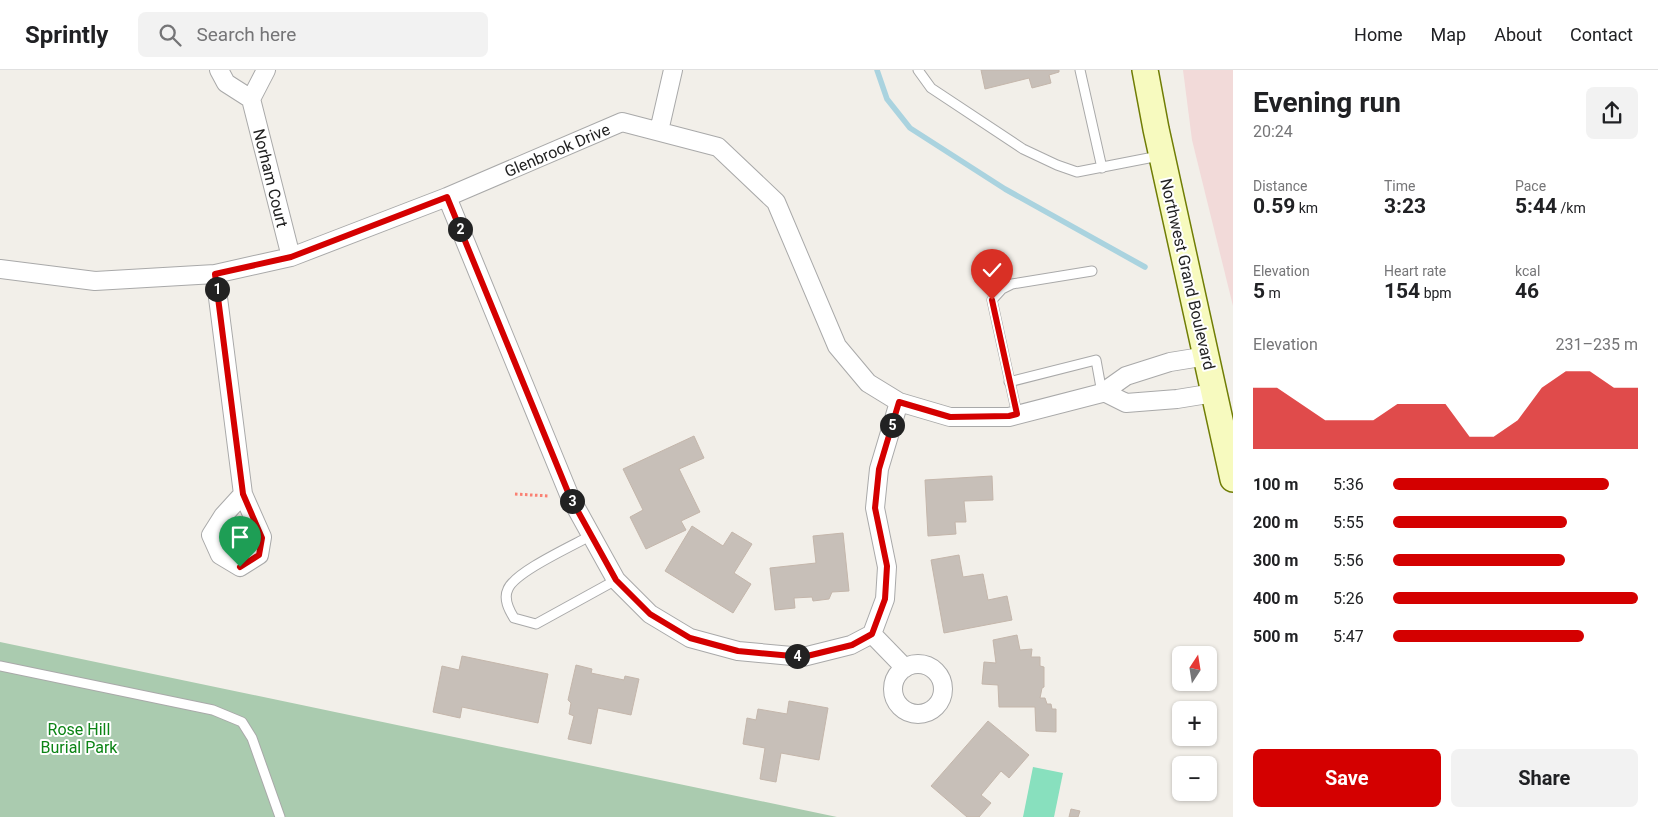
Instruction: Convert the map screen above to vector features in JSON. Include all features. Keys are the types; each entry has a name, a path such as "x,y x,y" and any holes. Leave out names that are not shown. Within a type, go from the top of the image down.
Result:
{"main road":[{"name":"Northwest Grand Boulevard","path":"1145,70 1214,393 1230,454 1233,479"}],"street":[{"path":"219,70 226,83 251,99 266,70"},
{"path":"659,131 673,70"},
{"name":"Norham Court","path":"251,99 291,257"},
{"name":"Glenbrook Drive","path":"0,269 94,281 215,274 291,257 447,197 622,122 718,147 776,202 837,346 868,383 899,402 950,417 1009,416 1103,392 1126,376 1170,362 1207,356"},
{"path":"447,197 570,497 590,536 616,580 650,614 683,633 738,651 803,657 852,645 872,634 885,599 887,566 875,508 879,469 899,402"},
{"path":"215,274 243,494"},
{"path":"1103,392 1126,403 1214,393"},
{"path":"872,634 905,668"}],"lane":[{"path":"918,70 931,88 1023,148 1056,165 1077,172 1162,156"},
{"path":"1080,70 1102,168"},
{"path":"1017,414 992,305 995,294 1012,284 1092,271"},
{"path":"1009,382 1096,360 1103,392"},
{"path":"590,536 520,575 507,589 507,606 514,618 536,624 616,580"},
{"path":"0,666 213,710 242,722 252,738 280,817"}],"path":[{"path":"514,494 534,496"}],"shaded area":[{"path":"1183,70 1233,70 1233,306 1192,140"}],"green space":[{"name":"Rose Hill Burial Park","path":"0,642 837,817 0,817"},
{"path":"1033,767 1063,773 1054,817 1023,817"}],"building":[{"path":"981,70 1059,70 1059,72 1049,75 1051,83 1032,88 1029,78 985,89"},
{"path":"694,436 704,458 679,469 700,512 681,521 686,530 646,549 630,517 643,510 623,469"},
{"path":"992,476 993,500 964,501 966,522 955,522 956,534 928,536 925,480"},
{"path":"692,526 723,546 732,532 752,544 734,573 751,584 733,613 665,571"},
{"path":"843,533 849,591 832,592 829,599 813,601 812,597 794,598 795,608 775,610 770,568 816,563 813,536"},
{"path":"959,555 963,577 983,574 988,600 1007,596 1012,620 944,633 931,560"},
{"path":"1017,635 1020,650 1032,649 1031,657 1040,657 1040,666 1044,667 1044,687 1042,688 1040,698 1045,698 1047,704 1051,704 1052,709 1056,709 1056,732 1036,731 1035,707 999,707 998,685 982,684 984,662 996,663 993,640"},
{"path":"462,656 548,674 538,723 462,707 460,718 433,712 442,666 459,670"},
{"path":"576,665 592,669 591,673 624,680 625,676 639,679 631,715 598,708 591,744 568,739 574,716 569,714 571,703 568,700"},
{"path":"789,701 828,708 819,760 781,753 776,782 760,779 765,748 743,744 747,718 756,720 758,709 787,714"},
{"path":"988,721 1029,755 1009,778 1001,771 981,795 991,803 979,817 967,817 931,786"},
{"path":"1071,809 1080,811 1078,817 1069,817"}],"waterway":[{"path":"877,70 887,99 910,128 1005,189 1145,267"}],"route":[{"path":"240,567 259,555 262,538 243,494 215,274 291,257 447,197 570,497 616,580 650,614 690,638 738,651 803,657 852,645 872,634 885,599 887,566 875,508 879,469 899,402 950,417 1009,416 1017,414 1002,354 992,300"}]}
